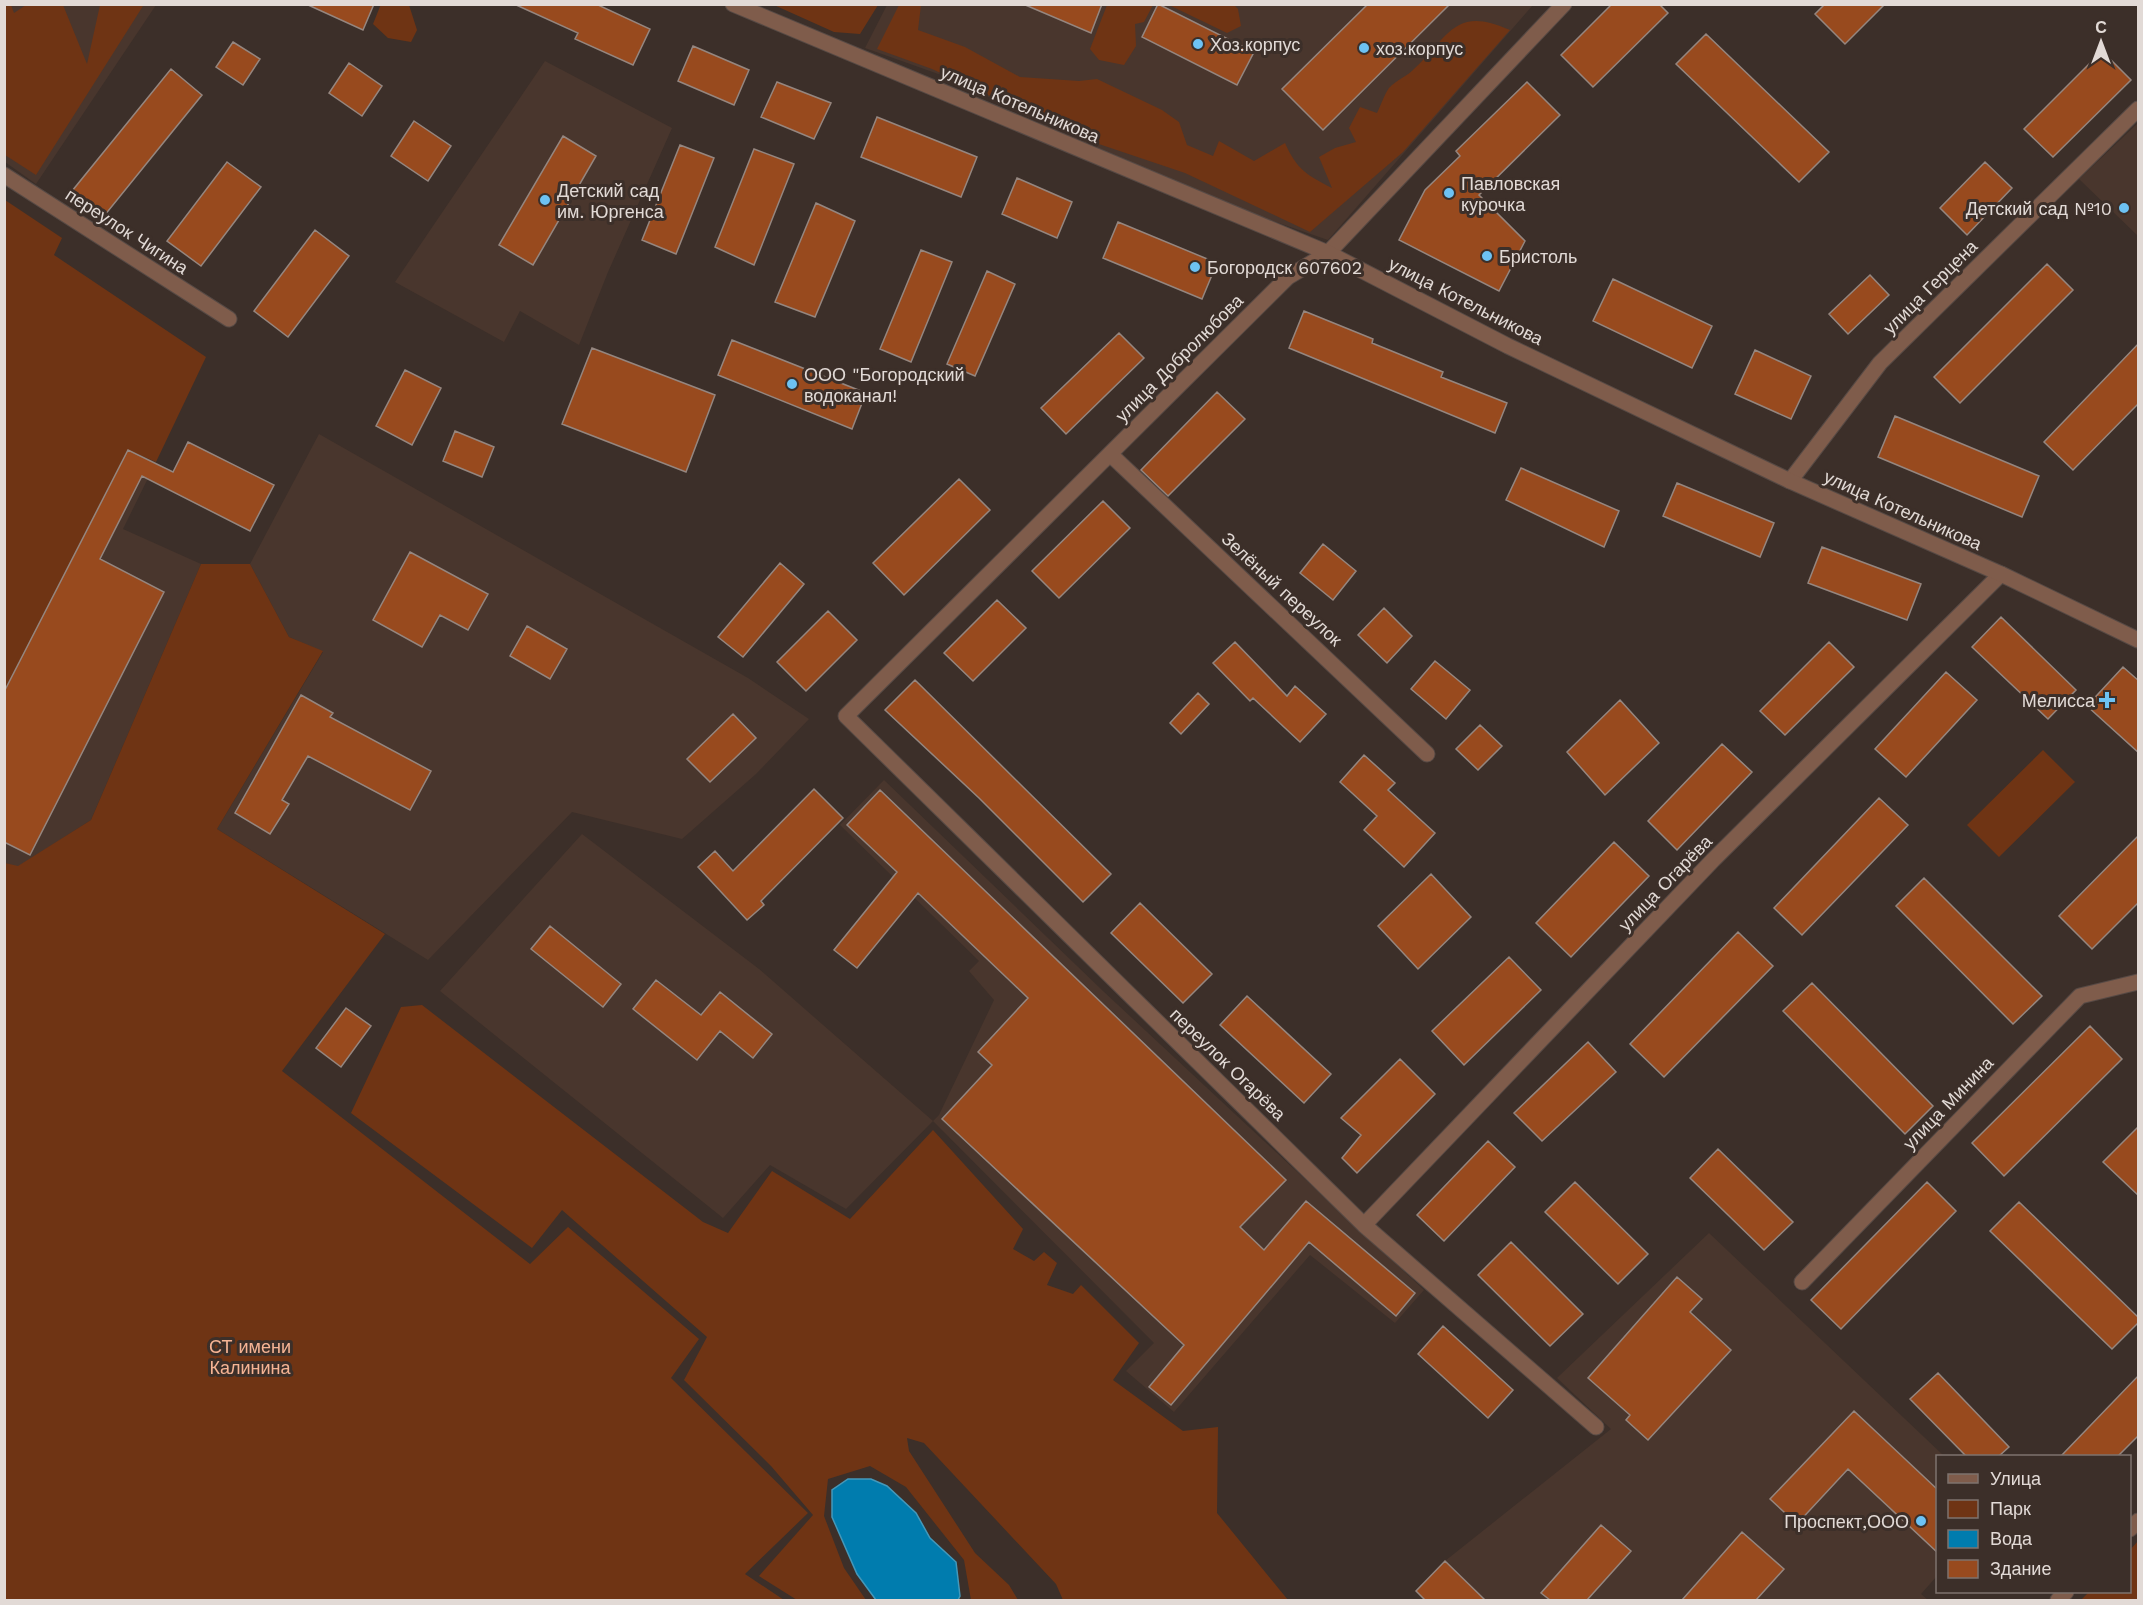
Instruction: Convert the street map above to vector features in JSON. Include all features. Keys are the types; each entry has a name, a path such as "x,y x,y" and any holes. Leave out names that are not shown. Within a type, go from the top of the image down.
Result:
{"street":[{"name":"улица Котельникова","path":"733,4 1328,253 1508,346 1790,481 2001,574 2139,640"},
{"name":"улица Добролюбова","path":"846,716 1288,277 1328,253 1564,4"},
{"name":"улица Герцена","path":"1790,481 1874,370 2139,109"},
{"name":"переулок Чигина","path":"4,175 229,320"},
{"name":"Зелёный переулок","path":"1110,454 1426,754"},
{"name":"улица Огарёва","path":"1364,1225 1713,860 2001,574"},
{"name":"переулок Огарёва","path":"846,716 1364,1225 1596,1427"},
{"name":"улица Минина","path":"1802,1282 2080,996 2139,982"}],"shaded area":[{"path":"5,5 156,5 36,184 5,162"},
{"path":"887,5 1533,5 1328,240 1140,175 958,81 865,48"},
{"name":"Детский сад им. Юргенса","path":"545,61 672,128 608,272 579,345 520,311 504,342 395,282"},
{"name":"Детский сад №10","path":"2138,123 2138,236 2079,179"},
{"path":"319,434 748,678 809,719 756,774 682,839 572,812 428,960 217,829 323,652 289,637 250,564"},
{"path":"128,450 156,462 123,529 201,564 91,820 18,867 5,863 4,692"},
{"path":"884,780 1103,991 1424,1290 1395,1323 1310,1255 1174,1412 1126,1371 1154,1343 933,1121 939,1115 994,1000 969,971 979,961 840,825"},
{"path":"582,834 759,969 933,1121 846,1209 770,1165 723,1218 440,991"},
{"path":"1709,1233 1943,1455 1936,1455 1936,1577 1921,1594 1928,1600 1425,1600 1416,1591 1445,1561 1611,1429 1557,1378"}],"green space":[{"path":"140,4 143,6 36,175 5,155 5,5 11,5 14,13 26,5 63,5 87,64 100,5"},
{"path":"381,4 409,5 417,30 411,42 388,38 373,24"},
{"path":"774,5 878,5 860,34 834,32"},
{"path":"899,5 921,5 918,30 965,47 1020,77 1079,81 1097,79 1162,110 1179,122 1187,145 1213,156 1219,141 1254,161 1285,143 1294,160 1304,171 1332,188 1319,157 1335,148 1356,142 1349,128 1360,107 1377,113 1389,88 1412,71 1445,35 1455,28 1477,21 1492,23 1510,30 1403,152 1310,232 1185,173 1078,137 932,69 877,49"},
{"path":"1107,5 1153,5 1144,22 1135,24 1136,46 1124,65 1099,60 1090,49"},
{"path":"1169,5 1234,5 1238,9 1241,26 1227,33"},
{"path":"5,200 62,238 54,255 206,357 156,462 128,450 5,692"},
{"name":"СТ имени Калинина","path":"201,564 250,564 289,637 323,651 217,829 385,934 282,1071 530,1264 568,1227 699,1339 671,1378 808,1513 745,1574 784,1600 5,1600 5,863 18,866 91,820"},
{"path":"2043,750 2075,782 1999,857 1967,825"},
{"path":"422,1005 703,1222 728,1233 772,1171 850,1219 933,1130 1023,1229 1013,1249 1034,1261 1044,1252 1057,1263 1047,1285 1073,1294 1081,1285 1139,1343 1113,1380 1183,1431 1218,1427 1217,1513 1288,1600 1063,1600 1056,1584 924,1443 907,1438 909,1451 975,1553 1009,1585 1018,1600 971,1600 964,1560 906,1487 870,1466 828,1479 824,1516 844,1568 866,1600 797,1600 759,1576 813,1515 771,1466 684,1380 707,1337 562,1210 532,1248 351,1113 401,1007"},
{"path":"2138,1541 2138,1600 2081,1600 2088,1593 2131,1593 2131,1549"}],"water":[{"path":"848,1479 871,1479 887,1486 916,1513 930,1538 956,1562 960,1596 958,1600 876,1600 857,1574 832,1517 832,1490"}],"building":[{"path":"306,4 374,4 363,30"},
{"path":"514,4 596,4 650,29 633,65 575,39 578,33"},
{"path":"1023,4 1102,4 1091,33"},
{"name":"Хоз.корпус","path":"1158,4 1254,52 1237,85 1142,37"},
{"name":"хоз.корпус","path":"1368,4 1450,4 1323,130 1282,89"},
{"path":"1612,4 1659,4 1668,13 1593,87 1561,55"},
{"path":"1825,4 1885,4 1845,44 1815,14"},
{"path":"1706,34 1829,152 1799,182 1676,64"},
{"path":"233,42 260,59 243,85 216,67"},
{"path":"693,46 749,70 734,105 678,81"},
{"path":"2102,51 2131,80 2053,157 2024,129"},
{"path":"349,63 382,86 362,116 329,93"},
{"path":"171,69 202,95 100,221 68,196"},
{"path":"777,82 831,103 814,139 761,117"},
{"path":"1527,82 1560,115 1479,195 1525,241 1499,291 1399,240 1425,190 1460,156 1456,151"},
{"path":"877,117 977,157 961,197 861,157"},
{"path":"414,121 451,146 428,181 391,156"},
{"path":"563,136 596,156 533,265 499,245"},
{"path":"680,145 714,158 676,254 642,240"},
{"path":"754,149 794,164 754,265 715,247"},
{"path":"227,162 261,187 201,266 167,241"},
{"path":"1985,162 2012,188 1967,235 1940,208"},
{"path":"1017,178 1072,202 1057,238 1002,214"},
{"path":"816,203 855,221 815,317 775,302"},
{"path":"1118,222 1217,263 1202,299 1103,258"},
{"path":"315,230 349,256 288,337 254,311"},
{"path":"921,250 952,262 911,362 880,349"},
{"path":"2047,264 2073,290 1960,403 1934,377"},
{"path":"987,271 1015,284 975,376 947,364"},
{"path":"1870,275 1889,295 1848,334 1829,314"},
{"path":"1613,279 1712,326 1692,368 1593,321"},
{"path":"1304,311 1373,339 1372,343 1443,372 1441,377 1507,403 1495,433 1289,348"},
{"path":"1119,333 1144,358 1066,434 1041,408"},
{"name":"ООО \"Богородский водоканал!","path":"732,340 866,393 852,429 718,375"},
{"path":"2139,343 2139,403 2073,470 2044,442"},
{"path":"592,348 715,395 686,472 562,424"},
{"path":"1755,350 1811,376 1791,419 1735,394"},
{"path":"405,370 441,388 412,445 376,426"},
{"path":"1217,392 1245,419 1168,496 1141,470"},
{"path":"1895,416 2039,476 2022,517 1878,457"},
{"path":"455,431 494,447 482,477 443,461"},
{"path":"188,442 274,485 250,531 142,476 100,559 164,592 30,855 4,842 4,692 128,450 173,472"},
{"path":"1521,468 1619,511 1604,547 1506,500"},
{"path":"959,479 990,510 904,595 873,563"},
{"path":"1677,483 1774,523 1760,557 1663,516"},
{"path":"1103,501 1130,528 1059,598 1032,571"},
{"path":"1323,544 1356,571 1333,600 1300,573"},
{"path":"1822,547 1921,584 1907,620 1808,583"},
{"path":"410,552 488,594 468,630 440,615 422,647 373,620"},
{"path":"780,563 804,584 743,657 718,637"},
{"path":"997,600 1026,628 973,681 944,653"},
{"path":"1384,608 1412,636 1387,663 1358,635"},
{"path":"828,611 857,640 806,691 777,662"},
{"path":"2001,617 2076,690 2048,719 1972,647"},
{"path":"527,626 567,649 550,679 510,656"},
{"path":"1235,642 1287,696 1295,686 1326,714 1300,742 1253,698 1250,701 1213,663"},
{"path":"1829,642 1854,667 1785,735 1760,711"},
{"path":"1435,661 1470,690 1446,719 1411,689"},
{"path":"2123,667 2139,681 2139,753 2087,706"},
{"path":"1946,672 1977,700 1906,777 1875,749"},
{"path":"915,680 1111,874 1083,902 979,798 885,710"},
{"path":"1198,693 1209,704 1181,734 1170,723"},
{"path":"301,695 333,713 330,717 431,771 410,810 308,756 282,800 289,804 270,834 235,813"},
{"path":"1620,700 1659,743 1605,795 1567,752"},
{"path":"733,714 756,738 710,782 687,759"},
{"path":"1480,725 1502,746 1478,770 1456,749"},
{"path":"1722,744 1752,772 1677,850 1648,821"},
{"path":"1364,755 1395,783 1388,790 1435,833 1404,867 1364,830 1377,816 1340,782"},
{"path":"814,789 843,818 761,901 764,905 747,920 698,867 715,851 733,871"},
{"path":"880,790 1286,1180 1240,1227 1264,1250 1306,1201 1415,1293 1396,1316 1309,1242 1171,1405 1149,1387 1184,1345 942,1119 992,1065 978,1052 1028,998 918,893 857,968 834,950 897,872 847,825"},
{"path":"1879,798 1908,825 1802,935 1774,908"},
{"path":"2139,835 2139,902 2092,949 2059,916"},
{"path":"1614,842 1649,876 1571,957 1536,923"},
{"path":"1431,874 1471,917 1418,969 1378,926"},
{"path":"1924,878 2042,996 2013,1024 1896,906"},
{"path":"1140,903 1212,974 1183,1003 1111,933"},
{"path":"550,926 621,984 603,1007 531,949"},
{"path":"1738,932 1773,966 1664,1077 1630,1044"},
{"path":"1509,957 1541,990 1464,1065 1432,1031"},
{"path":"656,980 701,1015 720,992 772,1034 753,1058 720,1031 697,1060 633,1009"},
{"path":"1812,983 1933,1106 1905,1134 1783,1011"},
{"path":"1247,996 1331,1074 1304,1103 1220,1025"},
{"path":"346,1008 371,1026 341,1067 316,1048"},
{"path":"2090,1026 2122,1059 2004,1176 1972,1143"},
{"path":"1588,1042 1616,1072 1542,1141 1514,1113"},
{"path":"1400,1059 1435,1094 1357,1173 1342,1158 1361,1135 1341,1118"},
{"path":"2139,1126 2139,1196 2103,1162"},
{"path":"1488,1141 1515,1167 1444,1241 1417,1215"},
{"path":"1718,1149 1793,1222 1764,1250 1690,1178"},
{"path":"1575,1182 1648,1254 1618,1284 1545,1212"},
{"path":"1927,1182 1956,1211 1841,1329 1811,1300"},
{"path":"2019,1202 2139,1318 2139,1322 2112,1349 1990,1231"},
{"path":"1511,1242 1583,1314 1550,1346 1478,1275"},
{"path":"1677,1277 1702,1299 1690,1312 1731,1350 1648,1440 1626,1420 1630,1415 1588,1378"},
{"path":"1443,1326 1513,1390 1488,1418 1418,1354"},
{"path":"1938,1373 2009,1447 2000,1455 1965,1455 1910,1399"},
{"path":"2139,1375 2139,1435 2119,1455 2062,1455"},
{"path":"1854,1411 1936,1488 1936,1551 1848,1469 1797,1524 1770,1499"},
{"path":"1601,1525 1631,1551 1587,1600 1550,1600 1541,1593"},
{"path":"1742,1532 1784,1569 1756,1600 1682,1600"},
{"path":"1445,1561 1485,1600 1425,1600 1416,1591"}],"place":[{"name":"Хоз.корпус","path":"1198,44"},
{"name":"хоз.корпус","path":"1364,48"},
{"name":"Павловская курочка","path":"1449,193"},
{"name":"Детский сад им. Юргенса","path":"545,200"},
{"name":"Детский сад №10","path":"2124,208"},
{"name":"Бристоль","path":"1487,256"},
{"name":"Богородск 607602","path":"1195,267"},
{"name":"ООО \"Богородский водоканал!","path":"792,384"},
{"name":"Мелисса","path":"2107,700"},
{"name":"Проспект,ООО","path":"1921,1521"}]}
